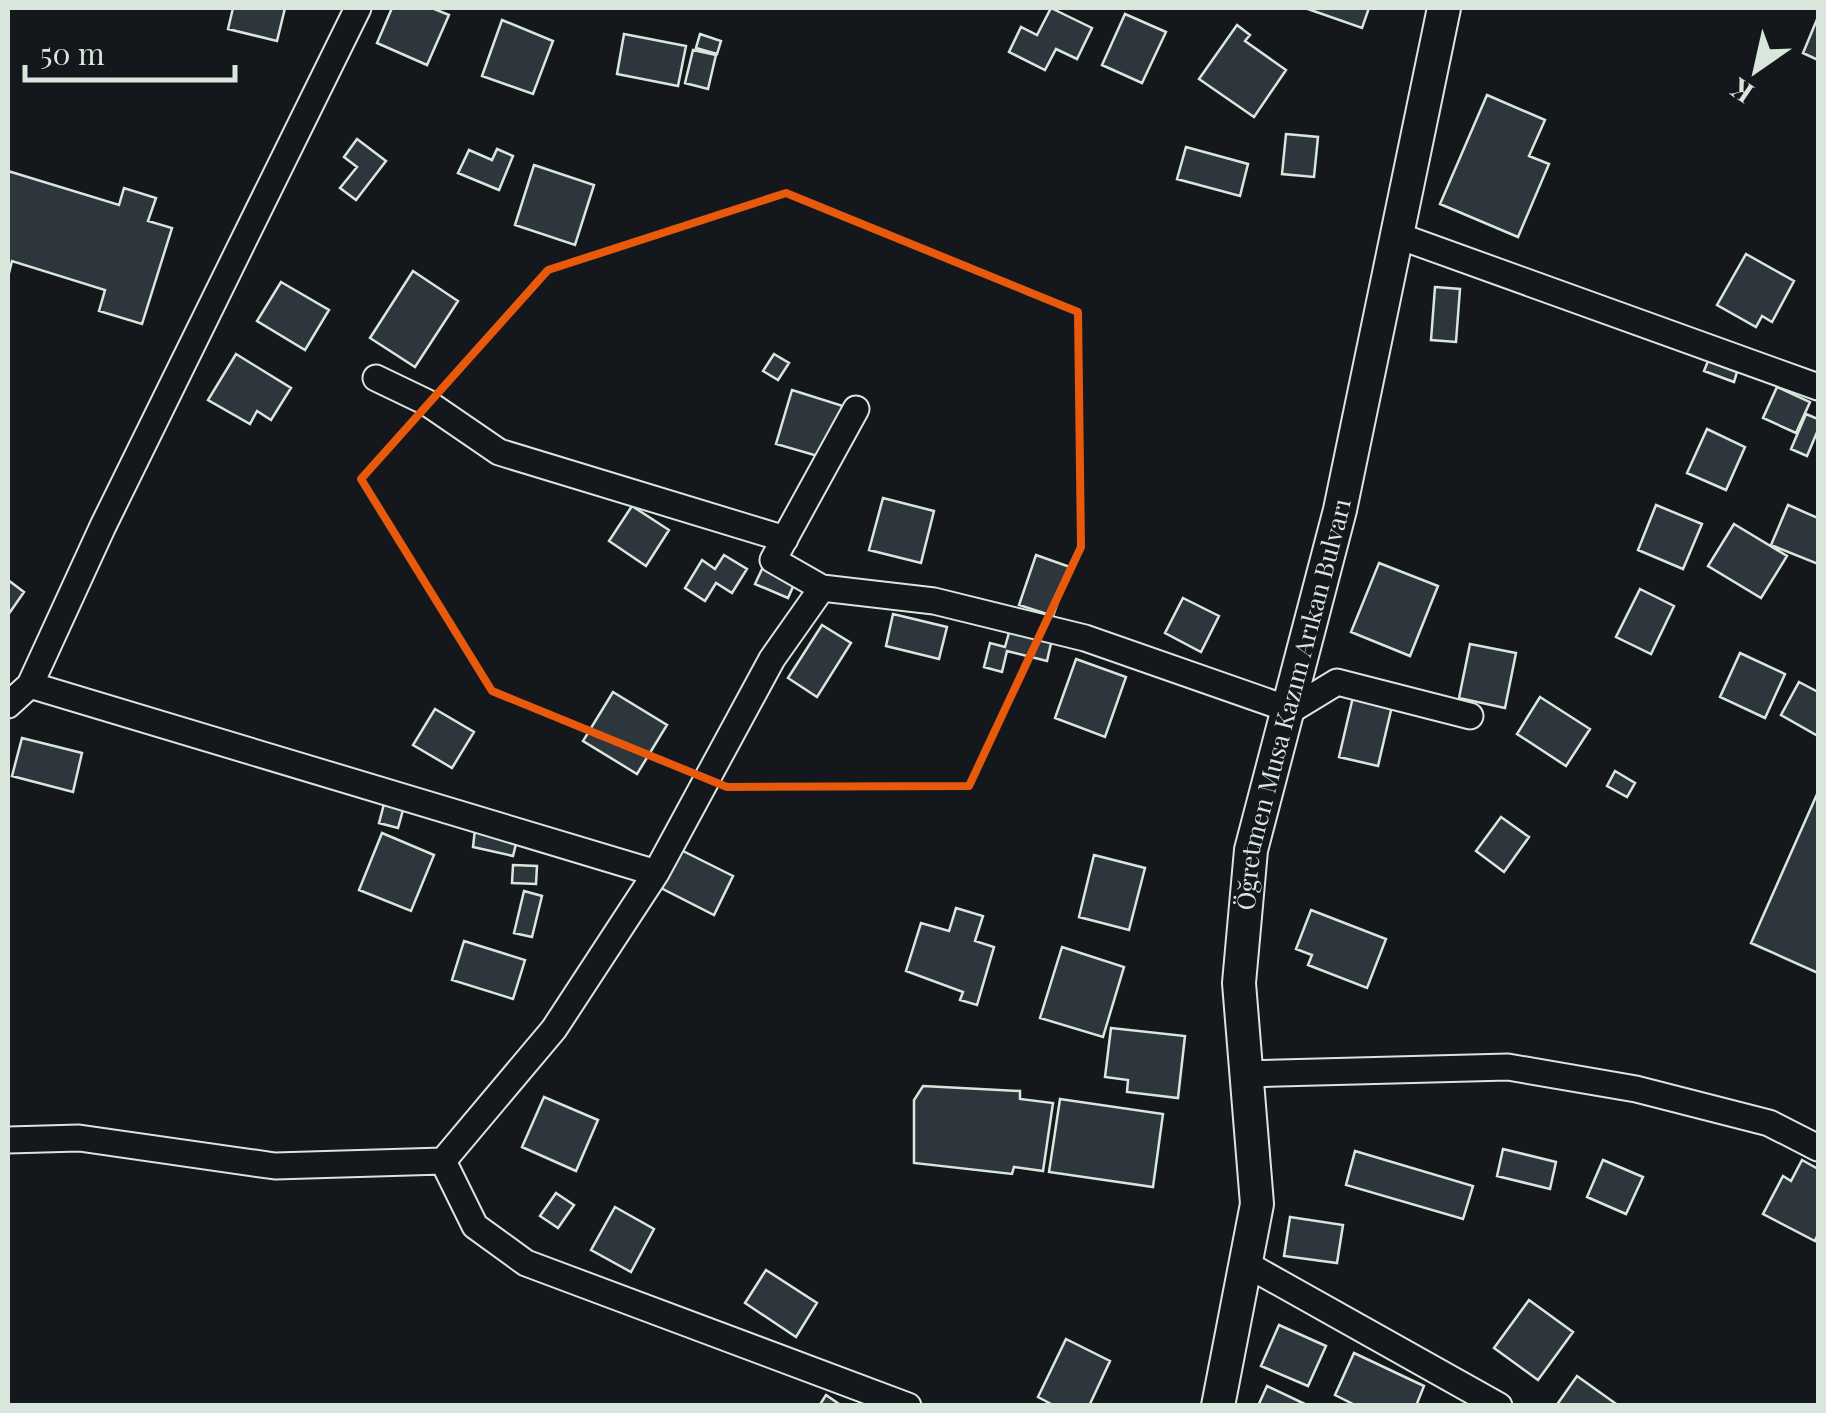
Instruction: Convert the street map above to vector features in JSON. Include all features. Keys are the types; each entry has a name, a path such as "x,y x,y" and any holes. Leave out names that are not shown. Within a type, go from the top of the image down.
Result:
{"street":[{"path":"8,705 30,685 103,526 358,8"},
{"name":"Öğretmen Musa Kazım Arıkan Bulvarı","path":"1218,1406 1257,1204 1239,983 1251,850 1340,510 1444,8"},
{"path":"1396,235 1818,387"},
{"path":"376,378 426,402 498,452 785,538"},
{"path":"856,408 773,560 822,588 934,602 1085,638 1288,709 1337,682 1470,716"},
{"path":"8,1140 80,1138 275,1166 443,1161 554,1029 656,873 772,658 822,588"},
{"path":"30,685 656,873"},
{"path":"1246,1074 1508,1067 1636,1089 1769,1123 1818,1148"},
{"path":"443,1161 475,1226 526,1262 908,1406"},
{"path":"1246,1264 1499,1406"}],"highlighted area":[{"path":"786,193 1078,312 1081,547 969,786 727,787 492,691 361,479 548,270"}],"building":[{"path":"233,8 285,8 277,41 228,29"},
{"path":"392,8 432,8 449,15 427,65 377,43"},
{"path":"1051,8 1092,28 1077,59 1056,49 1045,70 1009,52 1021,27 1037,35"},
{"path":"1305,8 1369,8 1362,28"},
{"path":"1125,14 1166,32 1142,83 1102,65"},
{"path":"1818,17 1818,60 1803,53"},
{"path":"502,20 553,41 533,94 482,76"},
{"path":"1237,25 1250,35 1245,41 1286,70 1254,117 1199,79"},
{"path":"624,34 686,46 678,86 617,74"},
{"path":"700,34 721,41 717,54 696,48"},
{"path":"693,50 716,55 708,89 685,83"},
{"path":"1487,95 1545,120 1529,156 1549,164 1518,237 1440,204"},
{"path":"1286,134 1318,137 1314,177 1282,174"},
{"path":"357,139 386,161 356,200 340,188 357,167 344,157"},
{"path":"1186,147 1248,164 1240,196 1177,179"},
{"path":"497,149 513,156 499,190 458,173 469,150 492,160"},
{"path":"534,165 594,185 575,245 515,225"},
{"path":"8,171 119,205 124,188 156,198 148,221 172,228 142,324 99,311 105,290 12,261 8,277"},
{"path":"1746,254 1794,281 1772,322 1762,316 1756,327 1717,305"},
{"path":"413,271 458,301 415,367 370,338"},
{"path":"281,282 329,310 305,350 257,321"},
{"path":"1435,287 1460,289 1456,342 1431,340"},
{"path":"236,354 291,388 271,420 257,411 250,424 208,400"},
{"path":"774,354 789,363 778,380 763,371"},
{"path":"1708,361 1737,372 1734,382 1704,371"},
{"path":"1777,387 1810,402 1796,433 1763,418"},
{"path":"792,390 843,406 828,459 776,444"},
{"path":"1806,414 1818,419 1818,430 1807,456 1791,449"},
{"path":"1707,429 1745,447 1726,490 1687,473"},
{"path":"883,498 934,511 921,563 869,550"},
{"path":"1656,505 1702,524 1683,569 1638,550"},
{"path":"1788,505 1818,518 1818,564 1771,545"},
{"path":"632,506 669,530 646,566 609,541"},
{"path":"1734,524 1787,556 1761,598 1708,566"},
{"path":"724,555 747,569 732,593 716,583 705,601 685,588 702,560 715,569"},
{"path":"1036,555 1070,567 1053,616 1019,605"},
{"path":"1379,563 1438,586 1410,656 1351,632"},
{"path":"763,567 795,582 788,598 755,584"},
{"path":"8,580 24,592 8,615"},
{"path":"1640,589 1674,606 1651,654 1616,637"},
{"path":"1183,598 1219,616 1201,652 1165,633"},
{"path":"893,614 947,627 939,659 886,646"},
{"path":"822,625 851,643 817,697 788,678"},
{"path":"1010,629 1052,639 1047,661 1007,651 1002,672 984,667 990,643 1005,647"},
{"path":"1470,644 1516,653 1505,708 1459,698"},
{"path":"1740,653 1785,674 1765,718 1720,697"},
{"path":"1076,659 1126,677 1105,737 1055,718"},
{"path":"1799,682 1818,692 1818,736 1781,715"},
{"path":"613,692 667,725 637,774 583,741"},
{"path":"1353,697 1392,706 1378,766 1339,757"},
{"path":"1540,697 1590,729 1566,766 1517,734"},
{"path":"435,709 474,732 452,768 413,745"},
{"path":"22,738 82,753 73,792 12,776"},
{"path":"1615,771 1635,783 1627,797 1607,786"},
{"path":"1818,792 1818,973 1751,943"},
{"path":"384,804 403,810 398,828 379,823"},
{"path":"1501,817 1529,837 1504,872 1476,851"},
{"path":"475,829 517,840 513,856 473,847"},
{"path":"382,833 434,855 411,911 359,890"},
{"path":"677,848 733,876 714,915 657,886"},
{"path":"1094,855 1145,868 1129,930 1079,917"},
{"path":"513,865 537,866 536,884 512,883"},
{"path":"524,891 542,896 532,937 514,933"},
{"path":"956,908 983,916 975,941 994,947 977,1005 960,1000 963,992 906,971 921,923 949,931"},
{"path":"1311,910 1386,939 1367,988 1308,965 1312,955 1296,949"},
{"path":"464,941 525,960 513,999 452,980"},
{"path":"1062,947 1124,967 1103,1037 1040,1018"},
{"path":"1111,1028 1185,1036 1178,1098 1127,1092 1128,1080 1105,1077"},
{"path":"923,1086 1020,1091 1020,1099 1053,1103 1043,1171 1014,1167 1012,1174 914,1163 914,1100"},
{"path":"544,1097 598,1120 576,1171 522,1147"},
{"path":"1060,1099 1163,1114 1153,1187 1049,1172"},
{"path":"1503,1149 1556,1162 1550,1189 1497,1176"},
{"path":"1355,1151 1473,1186 1463,1219 1346,1185"},
{"path":"1603,1160 1643,1177 1626,1214 1587,1197"},
{"path":"1802,1160 1818,1169 1815,1241 1763,1214 1783,1176 1791,1181"},
{"path":"556,1193 574,1205 558,1228 540,1216"},
{"path":"615,1207 654,1229 631,1272 591,1250"},
{"path":"1290,1217 1343,1225 1337,1263 1284,1256"},
{"path":"766,1270 817,1303 796,1337 745,1303"},
{"path":"1529,1300 1573,1332 1538,1380 1494,1348"},
{"path":"1279,1325 1326,1346 1308,1386 1261,1366"},
{"path":"1066,1339 1110,1361 1089,1406 1055,1406 1038,1397"},
{"path":"1354,1353 1424,1386 1416,1406 1357,1406 1335,1395"},
{"path":"1577,1376 1619,1406 1556,1406"},
{"path":"1267,1386 1309,1406 1258,1406"},
{"path":"826,1395 842,1406 819,1406"}]}
